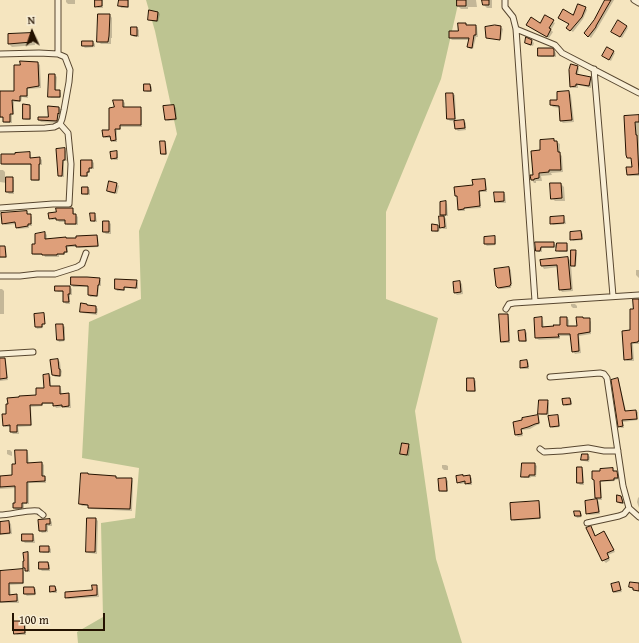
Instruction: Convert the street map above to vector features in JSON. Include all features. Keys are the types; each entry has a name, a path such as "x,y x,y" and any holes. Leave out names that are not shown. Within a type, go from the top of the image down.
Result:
{"street":[{"path":"58,0 58,54"},
{"path":"505,0 505,8 513,17 516,29 535,301"},
{"path":"634,0 639,3"},
{"path":"516,29 555,45 562,53 639,93"},
{"path":"0,54 58,54 65,58 70,70 64,110 60,124 54,127 44,128 0,129"},
{"path":"594,69 613,296"},
{"path":"0,208 69,204 71,164 68,133 60,124"},
{"path":"0,276 55,274 82,264 86,253"},
{"path":"506,309 509,304 535,301 639,294"},
{"path":"0,354 33,352"},
{"path":"550,377 600,373 604,374 607,378 623,486 628,508 639,517"},
{"path":"540,449 544,452 588,448 604,451 618,451"},
{"path":"587,523 620,516 624,514 628,508"},
{"path":"0,514 6,515 38,511 43,515"}],"green space":[{"path":"146,0 459,0 441,79 386,212 386,299 438,318 415,411 436,559 462,643 78,643 77,632 103,617 101,523 135,518 139,468 82,458 89,322 141,299 139,231 177,134 155,31"}],"building":[{"path":"95,0 102,0 102,6 95,7"},
{"path":"119,0 128,0 128,7 118,6"},
{"path":"457,0 466,0 466,6 457,6"},
{"path":"482,0 489,0 489,5 483,5"},
{"path":"605,0 611,0 596,27 588,37 584,33 594,20"},
{"path":"578,4 586,7 582,17 570,31 566,28 569,24 558,18 563,9 573,15"},
{"path":"149,10 158,12 157,21 148,20"},
{"path":"98,14 110,14 108,42 97,42"},
{"path":"545,15 554,20 549,28 551,29 547,37 526,25 531,17 540,23"},
{"path":"618,20 627,26 620,37 611,32"},
{"path":"458,23 476,25 476,35 474,35 472,48 467,47 469,38 449,38 449,31 458,31"},
{"path":"495,25 501,26 500,40 486,38 485,27"},
{"path":"131,27 137,27 137,36 131,35"},
{"path":"31,33 32,42 8,44 8,34"},
{"path":"526,37 532,40 531,45 525,43"},
{"path":"82,41 93,41 93,46 82,46"},
{"path":"607,47 614,51 609,60 602,56"},
{"path":"538,48 553,48 554,56 538,56"},
{"path":"20,61 38,62 39,86 27,88 27,96 20,96 20,101 12,100 13,114 10,114 10,122 3,122 3,117 0,117 0,91 14,91 14,65 20,65"},
{"path":"571,64 578,66 576,74 591,77 589,86 576,84 576,86 570,87 569,70"},
{"path":"49,74 55,74 55,90 60,90 60,97 48,97"},
{"path":"144,84 150,84 151,91 144,91"},
{"path":"569,91 572,120 560,121 559,106 550,105 550,100 557,100 557,92"},
{"path":"446,93 453,93 455,119 447,119"},
{"path":"113,100 123,100 123,107 141,107 141,125 120,125 120,129 115,129 116,140 111,141 110,136 103,137 102,130 109,130 109,108 114,107"},
{"path":"23,104 30,105 30,119 23,119"},
{"path":"174,105 176,119 165,120 163,106"},
{"path":"48,106 59,107 57,121 38,120 38,117 48,117"},
{"path":"639,115 639,122 635,122 639,174 627,175 626,167 632,167 631,158 627,158 626,155 624,116"},
{"path":"464,120 465,128 455,129 454,121"},
{"path":"554,139 554,141 557,141 558,152 560,152 561,170 549,170 549,172 539,173 539,178 531,180 530,175 533,175 531,151 540,150 540,140"},
{"path":"160,141 165,141 166,154 161,154"},
{"path":"65,148 65,160 63,160 62,176 58,176 56,149"},
{"path":"117,151 117,158 111,159 110,152"},
{"path":"30,152 30,158 40,157 39,180 31,180 31,164 1,164 1,154"},
{"path":"81,160 92,160 92,168 89,168 87,176 81,176"},
{"path":"6,177 13,177 13,192 6,192"},
{"path":"485,179 486,190 479,191 480,206 458,210 457,196 455,196 454,187 473,185 472,180"},
{"path":"109,181 117,183 115,193 107,191"},
{"path":"550,183 561,183 562,198 551,199"},
{"path":"82,187 88,187 88,194 82,194"},
{"path":"494,192 504,192 504,201 495,202"},
{"path":"446,201 446,215 440,215 440,202"},
{"path":"56,208 73,208 73,214 76,214 76,224 65,224 65,220 56,220 56,218 49,219 48,213 56,212"},
{"path":"27,211 27,214 31,214 31,224 28,224 28,226 16,228 15,222 2,224 1,213"},
{"path":"90,213 95,213 95,221 91,221"},
{"path":"439,216 444,216 445,227 440,228"},
{"path":"564,216 564,223 550,224 550,217"},
{"path":"103,221 109,221 109,232 103,232"},
{"path":"432,224 438,225 438,231 432,231"},
{"path":"581,231 582,239 570,240 570,232"},
{"path":"45,232 45,239 66,237 76,238 76,236 97,235 98,246 66,246 67,252 57,255 32,254 32,244 35,244 35,234"},
{"path":"495,236 495,244 484,244 484,237"},
{"path":"535,242 554,242 554,247 541,247 540,251 536,251"},
{"path":"557,243 567,243 567,251 556,251"},
{"path":"0,246 5,246 6,257 0,257"},
{"path":"571,250 576,250 575,266 571,266"},
{"path":"568,257 571,289 559,290 557,265 541,266 540,260"},
{"path":"509,267 510,286 498,288 496,286 494,269"},
{"path":"71,277 100,278 97,296 88,295 88,286 71,285"},
{"path":"115,279 137,280 136,288 124,287 124,290 115,289"},
{"path":"460,281 461,292 454,293 453,282"},
{"path":"55,286 70,286 70,294 68,294 69,302 63,302 63,291 55,291"},
{"path":"633,299 639,299 639,341 631,343 632,359 624,360 622,331 630,330 630,309 633,309"},
{"path":"81,303 96,306 96,313 80,312"},
{"path":"44,313 45,324 42,324 42,327 35,327 34,314"},
{"path":"499,314 508,314 509,341 501,342"},
{"path":"542,317 542,327 560,325 560,317 567,317 567,326 577,326 576,317 590,318 590,332 578,334 579,351 572,352 570,334 558,334 559,337 535,338 534,318"},
{"path":"56,324 63,324 64,340 57,340"},
{"path":"525,330 526,341 519,341 518,331"},
{"path":"0,358 5,358 7,378 0,379"},
{"path":"58,359 60,376 52,375 50,360"},
{"path":"527,360 528,367 520,368 520,361"},
{"path":"49,374 50,386 60,386 60,394 69,393 69,406 53,406 53,403 30,405 31,425 17,425 17,432 10,432 10,425 3,426 2,414 6,414 6,404 8,404 7,398 36,395 36,388 44,388 43,375"},
{"path":"467,378 474,378 475,391 467,391"},
{"path":"618,378 625,411 636,410 637,419 622,420 623,426 618,427 611,380"},
{"path":"570,398 571,404 563,405 562,399"},
{"path":"539,400 548,400 547,414 538,414"},
{"path":"538,415 539,423 521,429 522,434 515,435 513,422 522,420 522,418"},
{"path":"558,415 559,426 550,427 548,416"},
{"path":"402,443 409,444 407,455 400,454"},
{"path":"15,450 27,450 27,463 42,462 42,476 45,476 45,481 27,482 27,503 22,503 22,508 13,508 13,503 15,503 15,486 0,487 0,476 12,475 12,464 15,464"},
{"path":"582,454 588,454 588,460 581,460"},
{"path":"522,463 535,463 535,475 521,477"},
{"path":"577,467 582,467 583,483 577,483"},
{"path":"613,468 613,471 617,471 618,478 614,478 614,480 600,481 601,498 595,498 592,471"},
{"path":"81,473 116,476 116,478 132,478 130,509 88,508 88,505 79,504"},
{"path":"470,475 471,483 465,484 465,481 457,483 456,476"},
{"path":"446,478 447,491 439,491 438,479"},
{"path":"617,495 621,496 623,503 617,502"},
{"path":"597,499 599,512 586,514 585,501"},
{"path":"539,501 540,518 511,520 510,503"},
{"path":"574,511 580,511 581,516 575,516"},
{"path":"87,518 96,518 95,552 86,552"},
{"path":"50,519 50,524 46,524 46,531 39,531 38,520"},
{"path":"9,521 10,533 0,534 0,522"},
{"path":"591,526 595,536 604,531 614,550 607,553 609,558 602,561 586,528"},
{"path":"22,534 33,534 33,541 22,541"},
{"path":"40,546 49,546 49,552 40,552"},
{"path":"28,552 28,571 25,571 25,568 23,568 23,553"},
{"path":"39,562 48,562 49,569 39,569"},
{"path":"23,569 23,583 9,583 9,595 17,594 17,601 0,602 0,571"},
{"path":"619,582 621,590 613,592 611,584"},
{"path":"630,582 639,583 639,591 633,590 633,588 629,587"},
{"path":"92,585 97,585 97,595 65,598 65,592 92,590"},
{"path":"50,586 55,586 56,591 50,592"},
{"path":"24,587 34,587 35,594 24,594"},
{"path":"13,621 24,621 25,633 14,634"}]}
